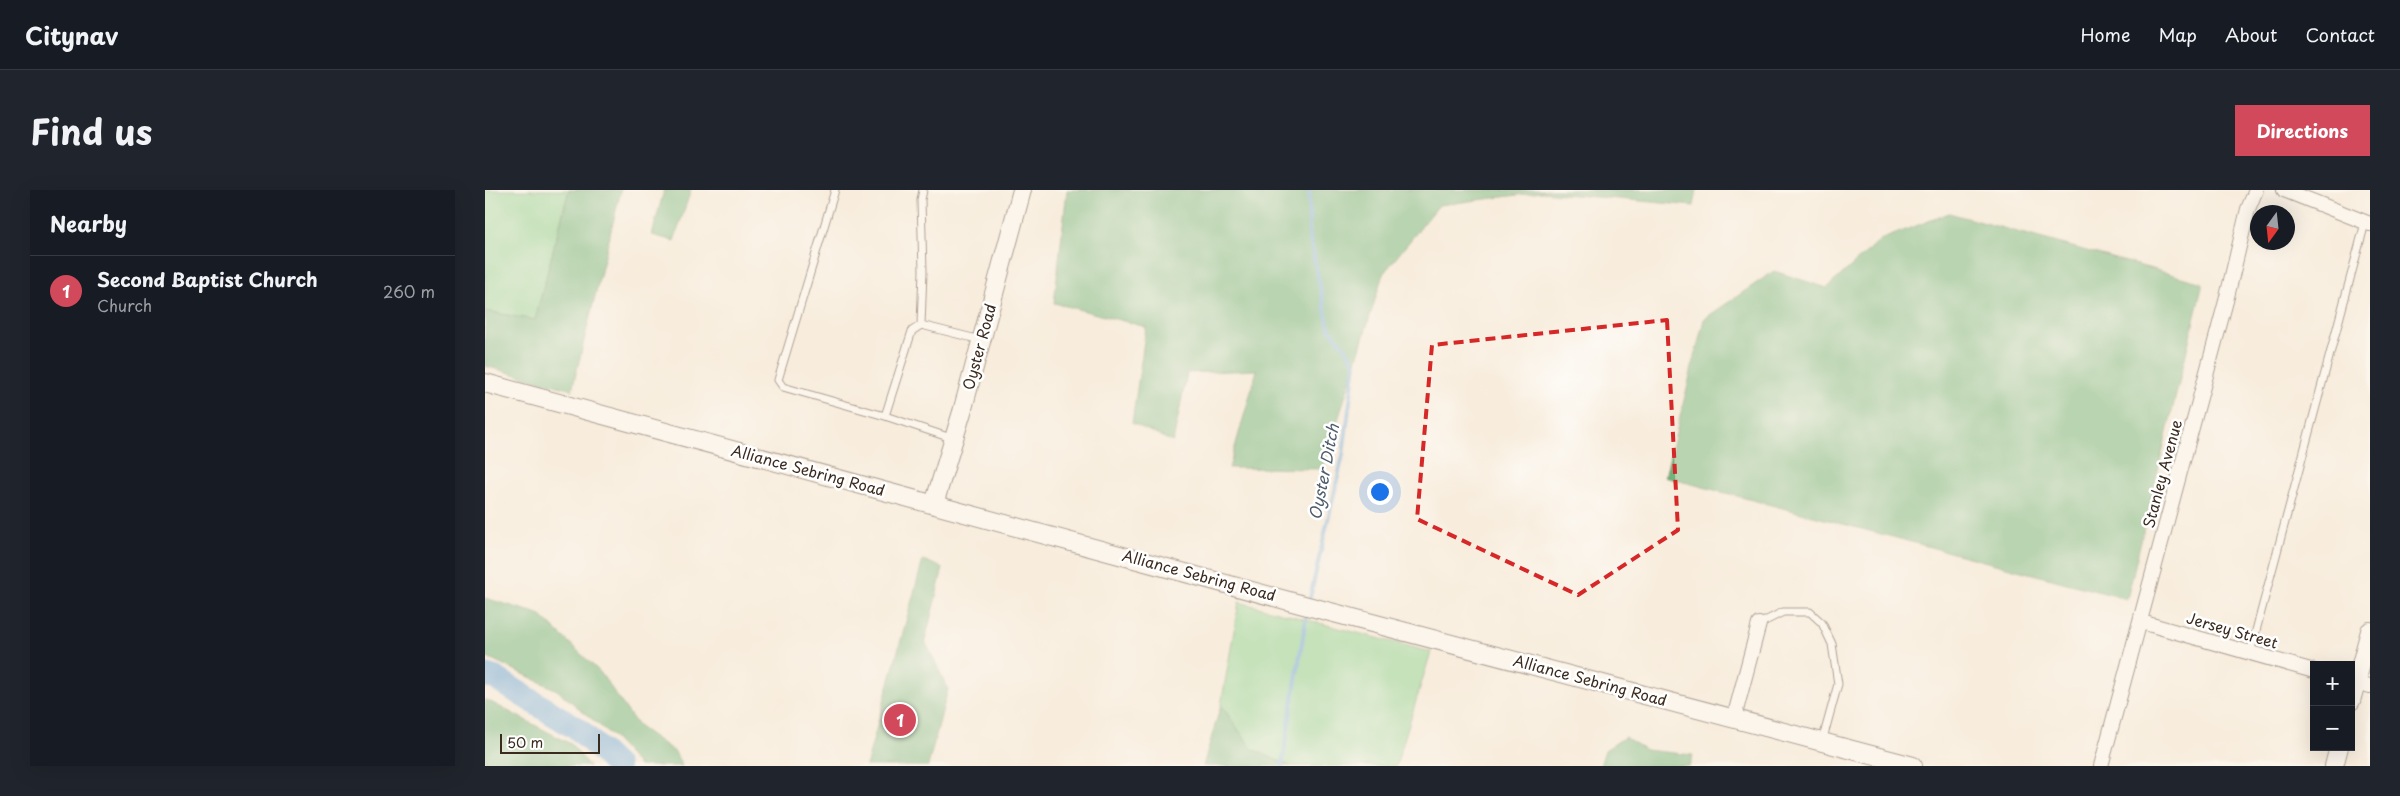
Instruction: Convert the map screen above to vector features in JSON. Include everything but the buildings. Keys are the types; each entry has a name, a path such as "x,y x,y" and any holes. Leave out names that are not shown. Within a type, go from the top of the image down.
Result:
{"street":[{"name":"Oyster Road","path":"934,504 982,340 1022,190"},
{"name":"Stanley Avenue","path":"2101,766 2141,622 2249,209 2256,190"},
{"path":"2284,190 2368,224"},
{"name":"Alliance Sebring Road","path":"485,383 1300,604 1913,766"},
{"name":"Jersey Street","path":"2141,622 2310,670"},
{"path":"1734,718 1759,624"},
{"path":"2359,684 2370,631"},
{"path":"2334,766 2338,751"}],"lane":[{"path":"835,190 778,380 783,387 885,416 954,439"},
{"path":"921,325 923,271 921,200 923,190"},
{"path":"2250,653 2368,224"},
{"path":"885,416 911,331 921,325 982,340"},
{"path":"1759,624 1783,612 1810,612 1822,623 1833,644 1838,684 1822,742"}],"highlighted area":[{"path":"1667,320 1678,530 1578,595 1417,519 1432,345"}],"green space":[{"path":"485,190 569,190 535,320 485,311"},
{"path":"569,190 621,190 572,390 485,366 485,311 535,320"},
{"path":"664,190 691,190 674,241 652,235"},
{"path":"1067,190 1697,190 1694,206 1542,192 1439,205 1383,274 1323,469 1229,468 1257,370 1187,373 1173,442 1132,423 1146,327 1054,303"},
{"path":"1949,213 2203,283 2127,599 1665,477 1704,319 1774,271 1827,288 1880,240"},
{"path":"923,560 943,568 925,641 948,689 928,766 866,766"},
{"path":"485,598 539,614 600,672 638,726 675,752 682,766 639,766 611,735 557,690 485,656"},
{"path":"1239,602 1431,652 1396,766 1290,766 1252,749 1221,705"},
{"path":"485,699 571,744 589,766 485,766"},
{"path":"1221,705 1252,749 1290,766 1203,766"},
{"path":"1625,737 1646,750 1693,755 1689,766 1600,766 1605,750"}],"waterway":[{"name":"Oyster Ditch","path":"1309,190 1309,235 1329,328 1355,364 1343,455 1309,602"},
{"name":"Oyster Ditch","path":"1282,766 1307,612"},
{"path":"485,675 495,678 579,730 617,766"}],"place":[{"name":"Second Baptist Church","path":"900,720"}]}
